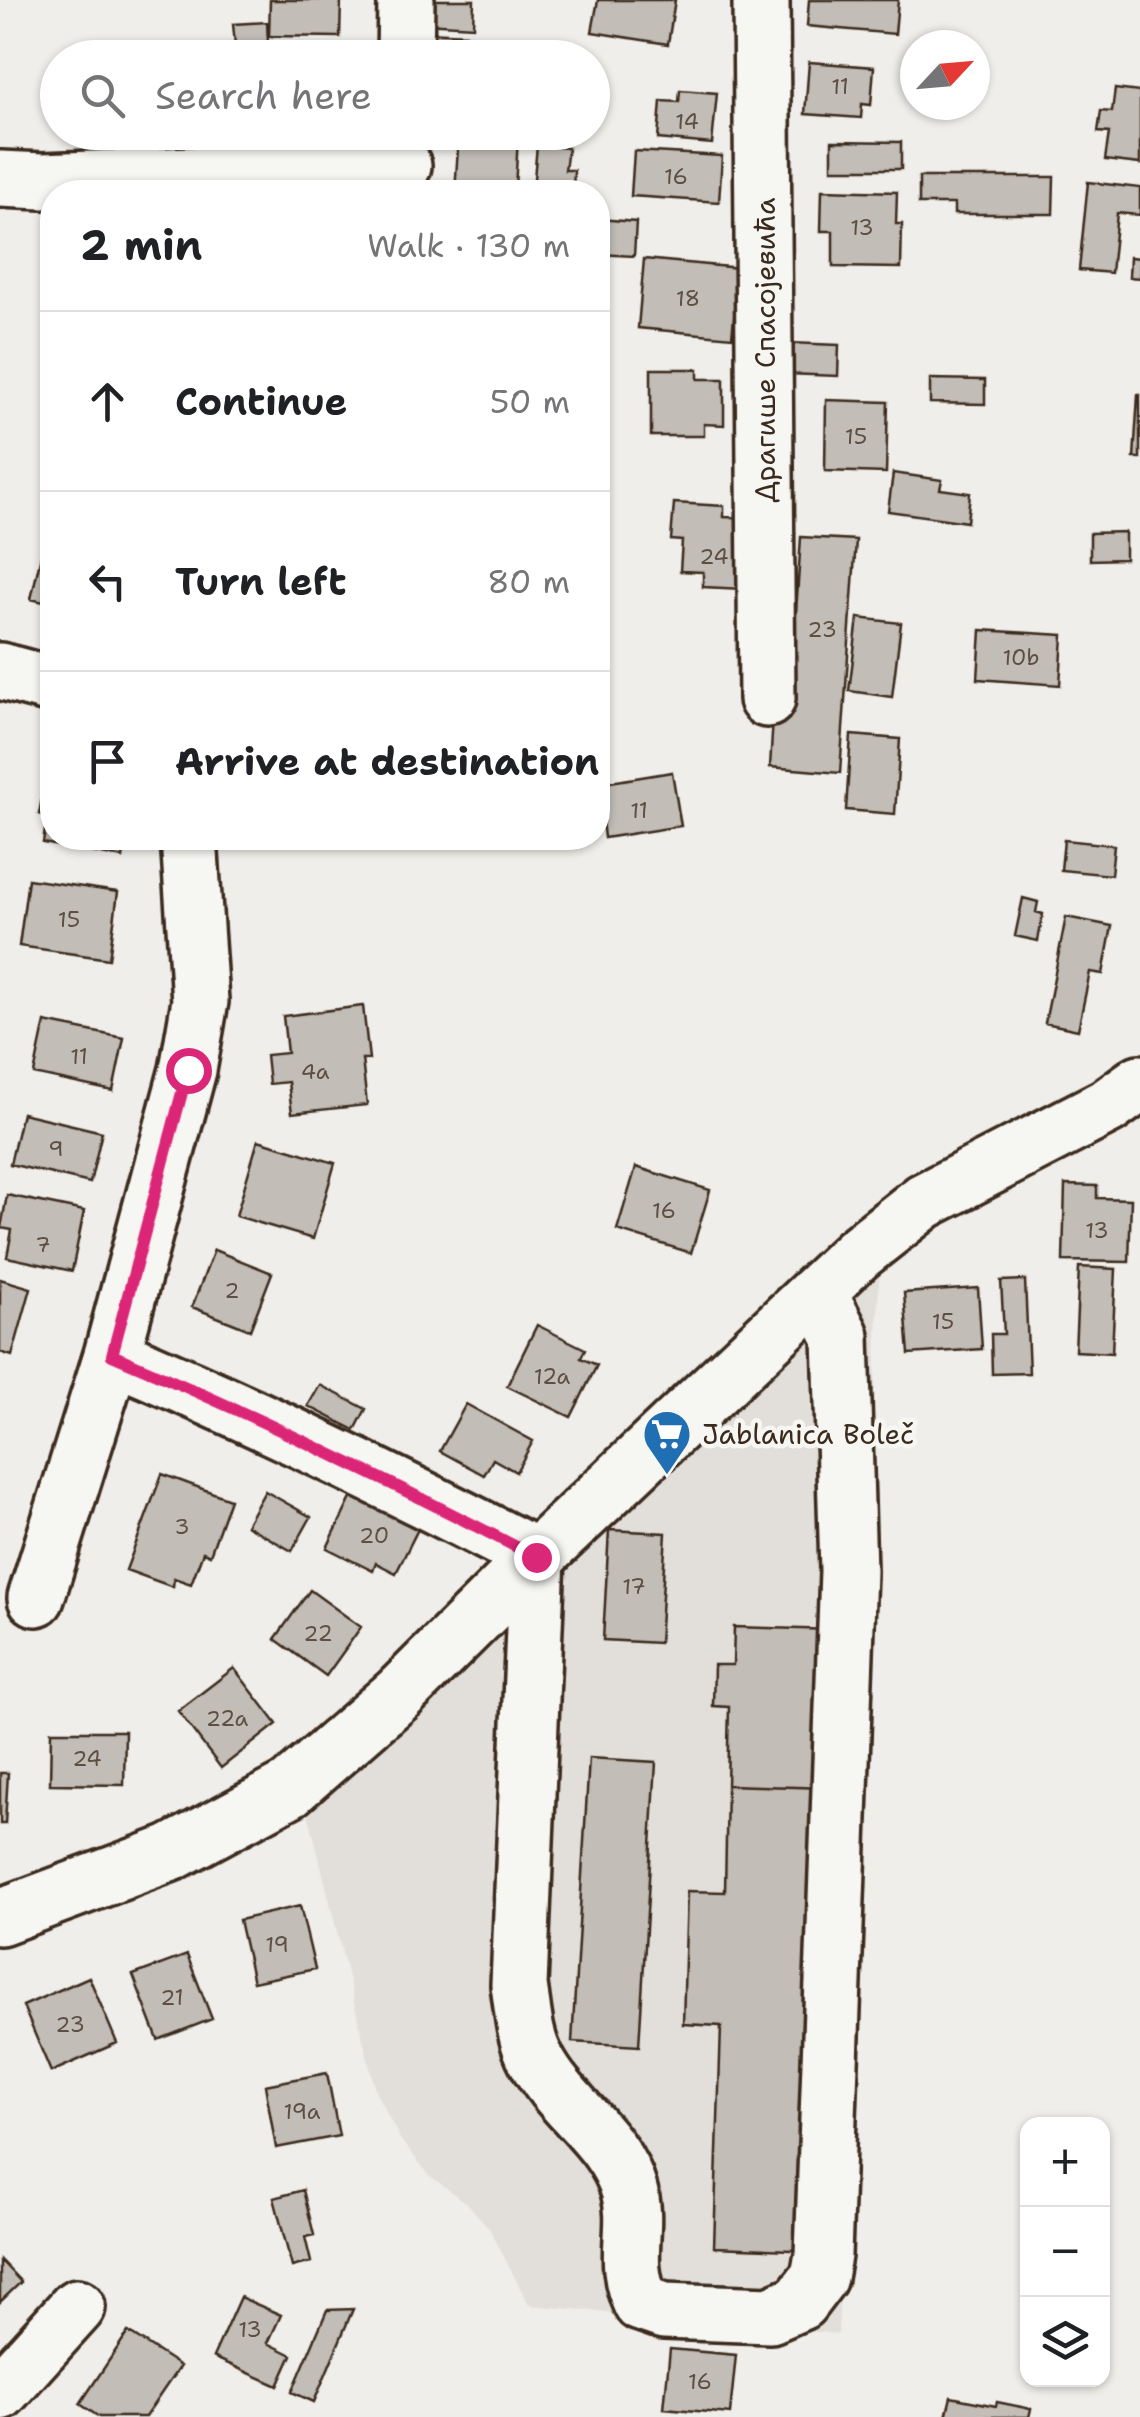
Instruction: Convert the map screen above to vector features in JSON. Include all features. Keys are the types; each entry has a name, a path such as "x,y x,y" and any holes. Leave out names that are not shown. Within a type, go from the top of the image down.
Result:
{"street":[{"path":"405,40 406,0"},
{"name":"Драгише Спасојевића","path":"761,0 767,699"},
{"path":"65,180 403,164"},
{"path":"0,179 40,181"},
{"path":"0,671 40,681"},
{"path":"36,1598 112,1355 188,1070 200,1001 190,850"},
{"path":"0,1918 171,1852 290,1788 399,1694 536,1557 857,1254 924,1201 1108,1106 1140,1083"},
{"path":"536,1557 519,1985 534,2058 602,2142 629,2191 630,2279 641,2302 664,2311 770,2315 800,2302 819,2278 823,2255 848,1571 842,1336 818,1291"},
{"path":"112,1355 344,1458 536,1557"},
{"path":"0,2392 78,2307"}],"shaded area":[{"path":"880,1260 838,2334 529,2305 489,2228 467,2203 430,2176 400,2139 376,2093 305,1800"}],"building":[{"path":"270,0 341,0 340,37 269,36"},
{"path":"425,0 474,0 473,26 424,23"},
{"path":"598,0 675,0 668,44 592,32"},
{"path":"809,0 898,0 895,34 807,26"},
{"path":"267,22 268,40 235,40 233,24"},
{"path":"425,32 466,34 466,40 425,40"},
{"path":"809,62 874,67 871,105 862,104 861,118 805,114"},
{"path":"1115,89 1140,92 1140,164 1105,160 1109,133 1098,132 1101,111 1112,112"},
{"path":"680,90 717,93 712,144 658,139 661,101 679,102"},
{"path":"832,141 901,142 901,169 832,169"},
{"path":"458,150 517,150 515,180 456,180"},
{"path":"537,150 568,150 565,170 574,170 574,180 534,180"},
{"path":"634,151 722,156 719,202 631,196"},
{"path":"919,177 1054,177 1053,214 954,214 954,204 919,204"},
{"path":"1088,182 1140,188 1140,215 1117,213 1111,273 1079,270"},
{"path":"822,190 897,192 896,224 902,224 901,268 833,267 833,231 821,231"},
{"path":"610,220 636,222 634,256 610,255"},
{"path":"1130,257 1140,258 1140,278 1129,277"},
{"path":"644,259 739,268 732,337 638,328"},
{"path":"789,343 839,345 838,376 787,374"},
{"path":"651,369 698,369 698,379 724,379 724,425 704,424 704,436 651,436"},
{"path":"930,379 985,380 985,404 930,403"},
{"path":"1138,395 1140,458 1134,458"},
{"path":"826,400 888,402 886,473 825,471"},
{"path":"893,473 942,480 940,489 970,493 967,522 888,511"},
{"path":"674,503 724,506 724,517 748,518 744,589 703,587 703,572 680,571 682,541 671,540"},
{"path":"1125,532 1125,559 1090,560 1090,533"},
{"path":"801,537 856,540 840,773 770,767 773,718 789,719"},
{"path":"40,560 40,601 31,599"},
{"path":"858,618 901,623 892,697 849,691"},
{"path":"981,630 1063,635 1060,685 978,679"},
{"path":"851,735 900,739 895,814 846,810"},
{"path":"672,772 681,826 610,837 610,782"},
{"path":"1064,840 1114,845 1111,875 1061,870"},
{"path":"80,850 124,850 123,858"},
{"path":"28,879 118,892 109,959 19,946"},
{"path":"1023,898 1038,902 1036,912 1043,914 1038,941 1015,936"},
{"path":"1066,917 1112,926 1103,974 1090,972 1078,1030 1045,1023"},
{"path":"363,1006 369,1059 362,1059 367,1105 292,1113 288,1082 269,1084 266,1055 287,1053 283,1016"},
{"path":"45,1022 124,1038 113,1091 34,1074"},
{"path":"22,1113 102,1132 90,1183 10,1164"},
{"path":"258,1140 335,1163 313,1239 236,1216"},
{"path":"636,1167 710,1190 691,1253 617,1230"},
{"path":"1065,1185 1097,1186 1097,1198 1131,1199 1129,1262 1063,1261"},
{"path":"7,1195 84,1211 72,1271 7,1257 12,1230 1,1228"},
{"path":"214,1250 272,1273 250,1330 192,1307"},
{"path":"1079,1267 1116,1269 1112,1353 1075,1351"},
{"path":"0,1279 31,1288 12,1356 0,1352"},
{"path":"1025,1280 1029,1373 992,1374 991,1334 1004,1334 1001,1281"},
{"path":"978,1288 982,1349 909,1354 904,1293"},
{"path":"537,1325 585,1349 581,1358 597,1365 571,1417 507,1386"},
{"path":"320,1385 366,1409 355,1430 308,1406"},
{"path":"466,1404 533,1441 516,1472 493,1459 484,1475 440,1451"},
{"path":"162,1474 230,1499 210,1555 203,1552 191,1584 174,1578 173,1587 126,1570"},
{"path":"355,1490 421,1523 396,1573 376,1563 373,1571 327,1548"},
{"path":"265,1491 311,1517 292,1551 246,1525"},
{"path":"609,1530 666,1533 659,1643 603,1640"},
{"path":"310,1590 361,1627 326,1676 275,1639"},
{"path":"734,1627 834,1630 830,1788 727,1785 729,1707 713,1706 714,1665 733,1665"},
{"path":"234,1668 277,1724 221,1768 178,1711"},
{"path":"51,1731 125,1731 124,1785 50,1784"},
{"path":"589,1758 656,1762 639,2046 572,2042"},
{"path":"0,1773 8,1773 5,1824 0,1824"},
{"path":"727,1785 830,1788 819,2251 714,2247 721,2026 683,2024 687,1891 725,1892"},
{"path":"300,1906 315,1969 253,1982 239,1920"},
{"path":"187,1955 212,2019 158,2040 133,1975"},
{"path":"89,1977 117,2043 51,2072 23,2006"},
{"path":"327,2073 339,2136 276,2148 265,2085"},
{"path":"303,2190 314,2235 305,2237 311,2262 292,2267 274,2198"},
{"path":"0,2260 21,2282 0,2302"},
{"path":"240,2297 281,2315 268,2343 292,2355 278,2386 213,2357"},
{"path":"353,2309 314,2402 292,2392 327,2310"},
{"path":"128,2332 180,2366 145,2417 99,2417 80,2404"},
{"path":"670,2349 736,2355 730,2414 664,2408"},
{"path":"951,2397 1031,2409 1029,2417 946,2417"}],"place":[{"name":"Jablanica Boleč","path":"667,1476"}],"route":[{"path":"188,1070 112,1355 344,1458 536,1557"}]}
